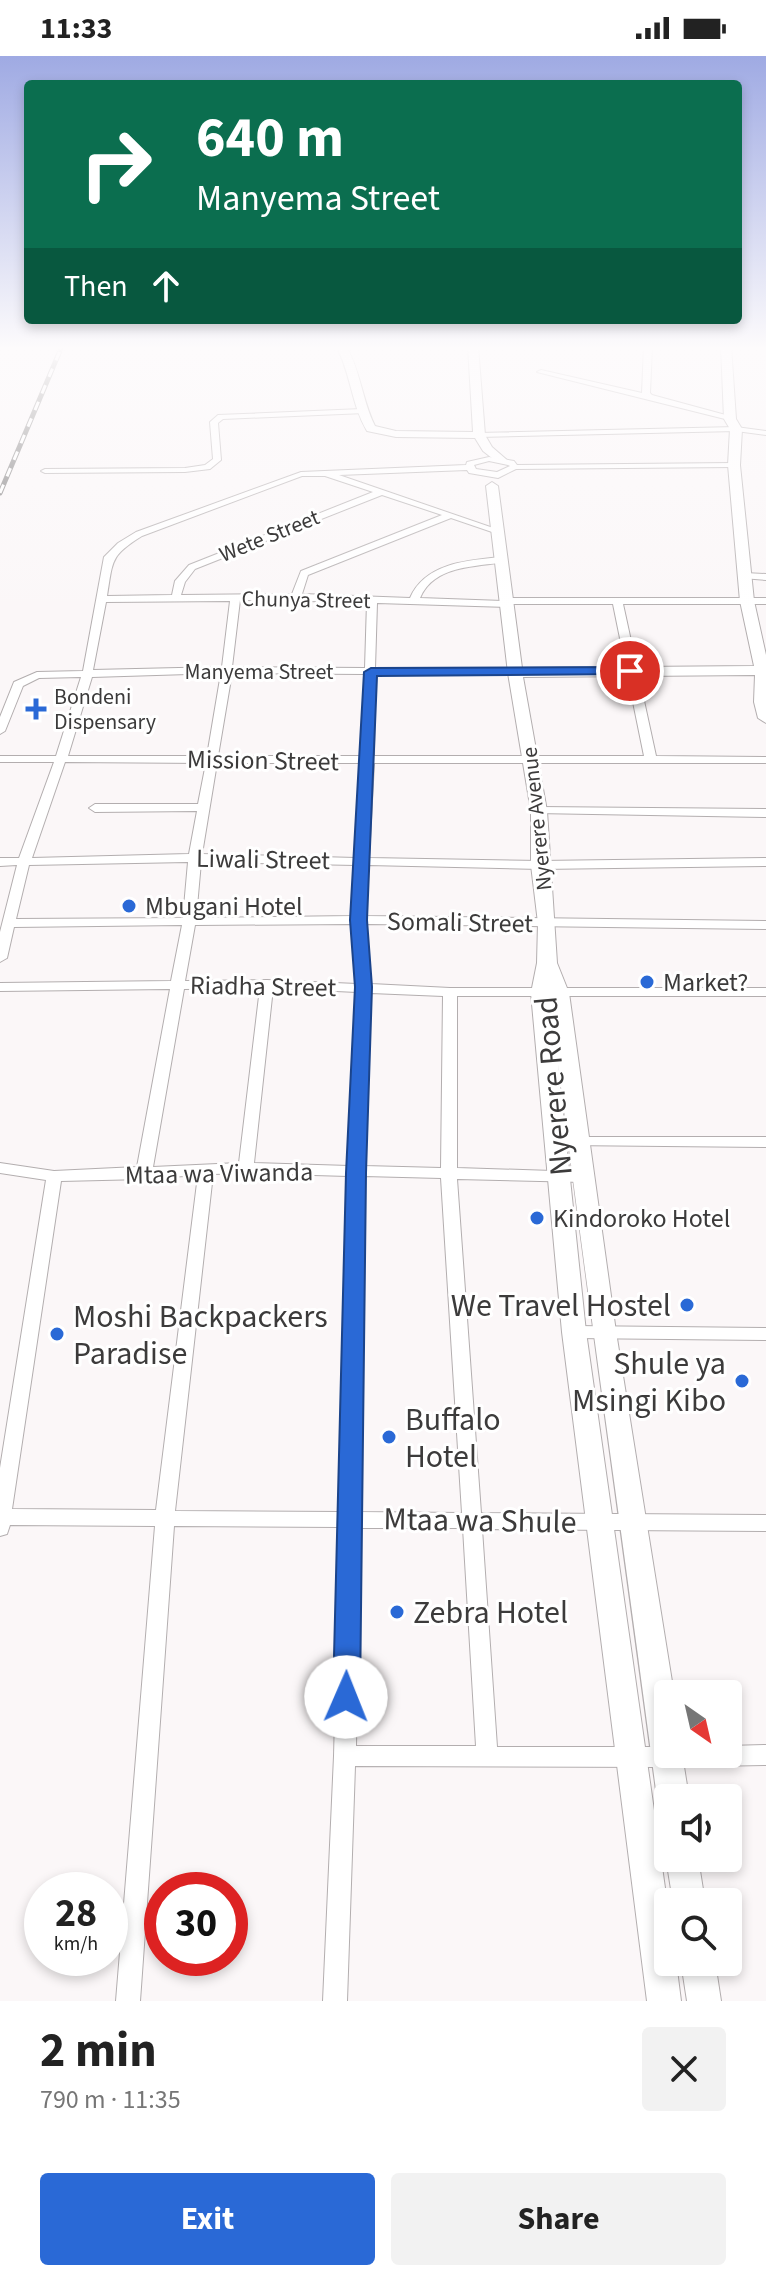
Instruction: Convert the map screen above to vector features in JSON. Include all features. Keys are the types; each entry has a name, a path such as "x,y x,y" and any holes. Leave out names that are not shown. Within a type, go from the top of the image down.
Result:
{"street":[{"path":"45,471 185,470 207,467 217,460 215,437"},
{"path":"480,437 487,449 511,470"},
{"path":"733,437 747,601 764,670 766,718"},
{"path":"475,467 487,449"},
{"path":"475,467 501,460"},
{"path":"0,958 24,862 88,672 109,557 121,545 139,534 288,478 321,471 734,465"},
{"path":"475,467 492,486 511,470"},
{"path":"321,471 498,531"},
{"name":"Nyerere Avenue","path":"492,486 515,672 539,811 547,963"},
{"name":"Wete Street","path":"176,598 180,581 192,567 381,492"},
{"path":"296,597 304,573 448,516"},
{"path":"414,600 421,585 438,573 470,563 502,560"},
{"path":"745,576 766,577"},
{"name":"Chunya Street","path":"103,599 296,597 508,602 766,601"},
{"path":"144,1174 189,920 195,858 227,670 235,598"},
{"path":"335,2001 345,1756 356,1173 364,987 359,920 368,762 372,600"},
{"path":"617,600 628,638 630,671 651,761"},
{"name":"Manyema Street","path":"1,724 18,684 27,677 88,672 227,670 515,672"},
{"path":"515,672 764,670"},
{"name":"Mission Street","path":"0,759 368,762 766,760"},
{"path":"95,808 203,807"},
{"path":"539,811 766,813"},
{"name":"Liwali Street","path":"0,862 195,858 540,865 766,862"},
{"name":"Somali Street","path":"9,923 359,920 766,925"},
{"name":"Nyerere Road","path":"547,963 572,1177 604,1332 635,1522 656,1680"},
{"path":"246,1168 267,984"},
{"name":"Riadha Street","path":"0,987 267,984 450,992 766,992"},
{"path":"450,992 449,1175 487,1755"},
{"path":"567,1142 766,1142"},
{"name":"Mtaa wa Viwanda","path":"0,1168 54,1176 246,1168 572,1177"},
{"path":"128,2001 165,1517 206,1169"},
{"path":"1,1523 54,1176"},
{"name":"Nyerere Road","path":"572,1177 574,1332 664,2001"},
{"path":"574,1332 766,1334"},
{"name":"Mtaa wa Shule","path":"1,1523 165,1517 766,1523"},
{"path":"742,1756 766,1755"},
{"path":"345,1756 654,1759"},
{"path":"700,1976 704,2001"}],"railway":[{"path":"0,493 24,437"}],"place":[{"name":"Bondeni Dispensary","path":"36,709"},
{"name":"Mbugani Hotel","path":"129,906"},
{"name":"Market?","path":"647,982"},
{"name":"Kindoroko Hotel","path":"537,1218"},
{"name":"We Travel Hostel","path":"687,1305"},
{"name":"Moshi Backpackers Paradise","path":"57,1334"},
{"name":"Shule ya Msingi Kibo","path":"742,1381"},
{"name":"Buffalo Hotel","path":"389,1437"},
{"name":"Zebra Hotel","path":"397,1612"}],"route":[{"path":"346,1697 356,1173 364,987 359,920 371,672 630,671"}]}
